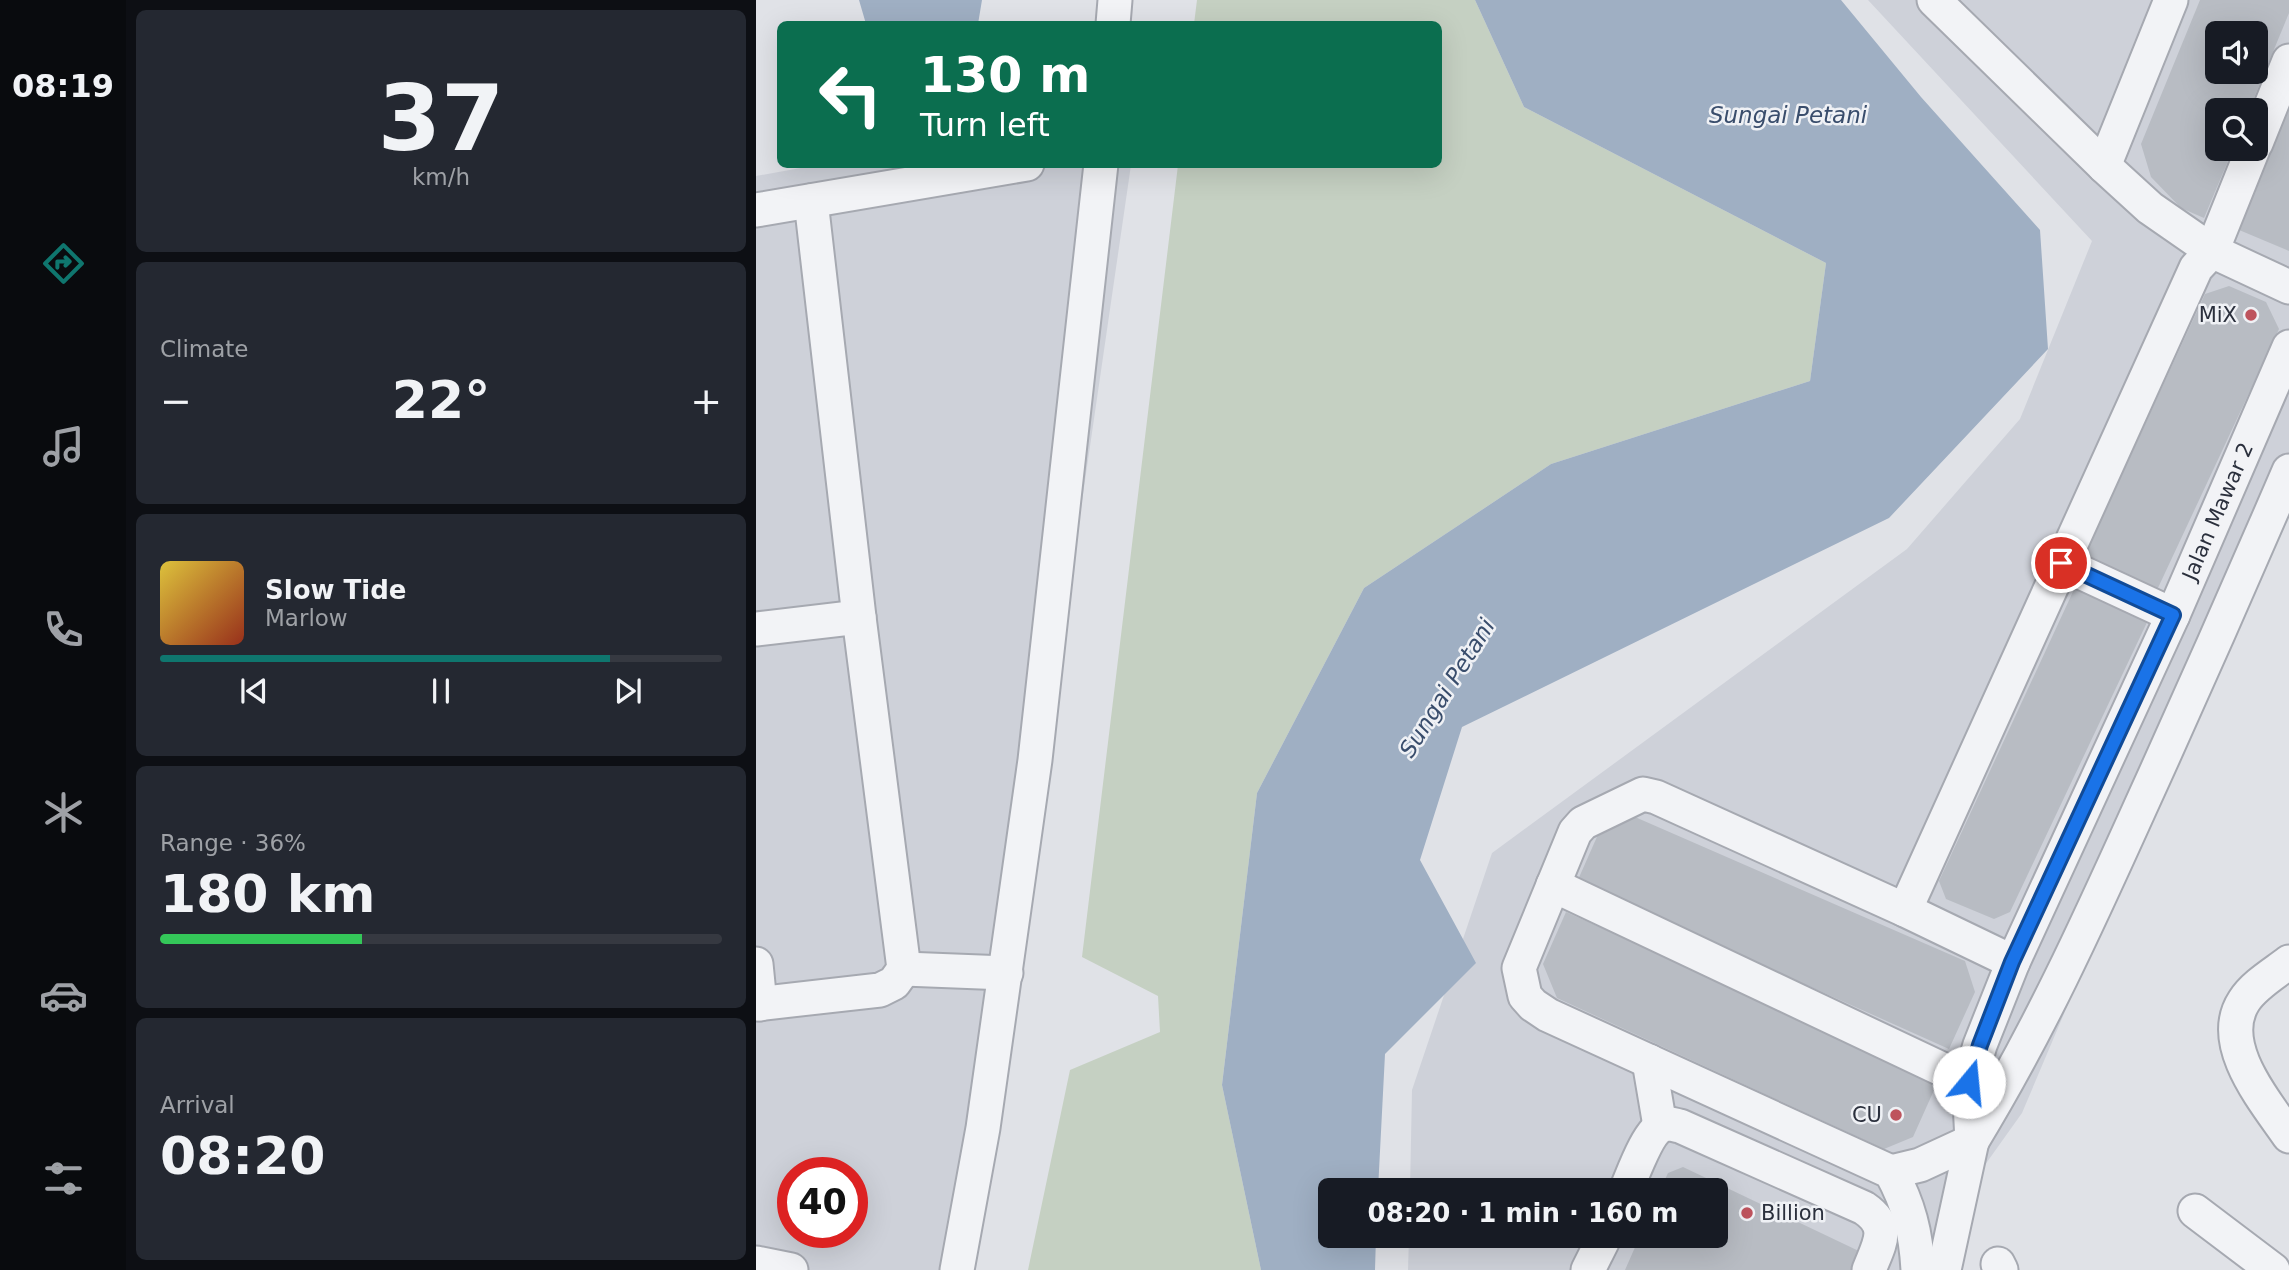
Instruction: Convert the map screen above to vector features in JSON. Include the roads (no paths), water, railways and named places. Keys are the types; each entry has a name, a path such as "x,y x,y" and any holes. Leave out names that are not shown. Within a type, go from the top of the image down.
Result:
{"street":[{"path":"1113,21 1115,0"},
{"path":"1934,0 2150,208 2212,251 2289,286"},
{"path":"2104,166 2171,0"},
{"path":"2268,113 2289,61"},
{"path":"1905,909 2196,268 2212,251 2248,161"},
{"path":"756,210 1004,168"},
{"path":"957,1270 983,1128 1035,760 1101,168"},
{"path":"756,964 758,1004 880,990 894,983 904,969 859,617 811,201"},
{"name":"Jalan Mawar 2","path":"1944,1270 1972,1141 1969,1082 1980,1045 2012,962 2173,615 2289,348"},
{"name":"Jalan Mawar 2","path":"1972,1141 2008,1081 2077,945 2210,653 2289,471"},
{"path":"2061,563 2173,615"},
{"path":"756,629 859,617"},
{"path":"1918,1270 1913,1226 1905,1197 1891,1172 1548,1015 1525,996 1519,968 1575,832 1583,823 1643,794 1656,797 1905,909 2012,962"},
{"path":"1553,885 1969,1082"},
{"path":"2289,962 2244,1000 2235,1034 2239,1055 2289,1136"},
{"path":"904,969 1006,973"},
{"path":"1649,1061 1660,1126"},
{"path":"1632,1178 1652,1134 1660,1126 1669,1123 1680,1126 1875,1215 1882,1232 1869,1270"},
{"path":"1891,1172 1920,1165 1972,1141"},
{"path":"2195,1211 2273,1270"},
{"path":"1588,1270 1599,1248"},
{"path":"756,1263 791,1270"}],"water":[{"path":"859,0 982,0 978,21 865,21"},
{"name":"Sungai Petani","path":"1475,0 1841,0 1921,97 2040,230 2048,349 1889,518 1462,727 1420,860 1476,963 1385,1054 1379,1178 1318,1178 1318,1248 1376,1248 1375,1270 1261,1270 1222,1085 1257,793 1364,588 1551,464 1810,381 1826,263 1524,107"}],"place":[{"name":"MiX","path":"2251,315"},
{"name":"CU","path":"1896,1115"},
{"name":"Billion","path":"1747,1213"}]}
